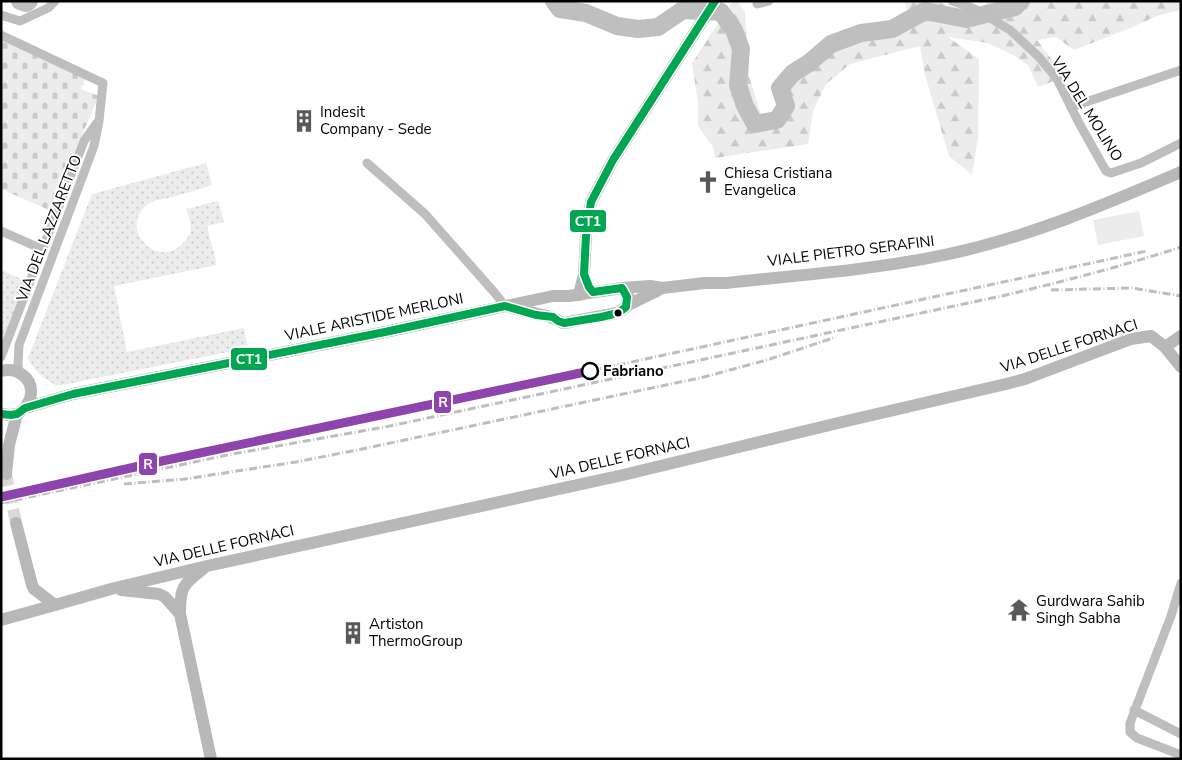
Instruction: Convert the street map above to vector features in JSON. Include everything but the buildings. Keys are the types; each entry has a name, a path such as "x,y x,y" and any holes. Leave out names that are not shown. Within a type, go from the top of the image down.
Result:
{"street":[{"path":"1,15 20,21 48,8 55,1"},
{"path":"579,295 584,274 586,236 592,202 613,160 715,1"},
{"path":"757,4 769,1"},
{"name":"VIA DEL MOLINO","path":"952,1 975,9 1010,30 1039,57 1057,80 1106,171 1111,173 1141,164 1181,143"},
{"name":"VIA DEL LAZZARETTO","path":"1,35 103,83 94,146 20,345 19,372"},
{"path":"1071,107 1181,70"},
{"name":"VIA DEL LAZZARETTO","path":"1,357 84,141 99,121"},
{"path":"368,163 425,214 494,292 504,306 553,317 558,322 564,323 617,313 626,306 662,288"},
{"name":"VIALE PIETRO SERAFINI","path":"662,288 879,267 945,255 1014,238 1093,210 1181,172"},
{"name":"VIA DEL LAZZARETTO","path":"1,231 42,249"},
{"path":"584,274 593,292"},
{"name":"VIALE ARISTIDE MERLONI","path":"1,414 10,415 73,394 385,332 553,296 579,295 622,288 650,286 662,288"},
{"path":"622,288 628,296 626,306"},
{"path":"553,317 553,305 561,297"},
{"name":"VIA DELLE FORNACI","path":"55,606 111,589 206,566 623,475 1006,384 1025,379 1131,339 1151,336 1165,347"},
{"path":"1181,336 1165,347 1181,367"},
{"path":"1,371 13,370 19,372 28,380 31,393 30,401 21,411 9,445 6,474"},
{"name":"VIALE ARISTIDE MERLONI","path":"30,387 45,393 73,394"},
{"path":"16,524 32,585 34,589 55,606"},
{"path":"206,566 183,587 180,596 180,614 212,759"},
{"path":"1181,583 1130,722 1130,732 1137,738 1181,755"},
{"path":"111,589 159,594 166,597 180,614"},
{"path":"1,620 55,606"},
{"path":"1134,710 1181,734"}],"green space":[{"path":"733,1 737,1 745,12 749,76 760,112 776,128 777,78 840,46 871,35 907,10 905,1 936,1 966,12 983,8 988,1 1181,1 1181,10 1159,15 1074,50 1056,37 1037,40 1065,77 1038,87 1028,65 1015,56 988,43 948,37 979,59 978,138 972,175 949,156 925,75 920,46 850,64 826,84 813,111 808,144 715,158 713,147 698,126 698,103 692,63"},
{"path":"1,39 86,77 81,89 99,96 49,210 1,189"},
{"path":"206,163 212,185 150,203 140,212 137,223 138,233 152,249 162,252 173,251 187,239 191,231 186,209 218,201 224,222 207,226 217,265 114,286 127,352 244,328 248,348 57,386 44,378 36,371 28,358 92,194"},
{"path":"1139,211 1144,236 1098,245 1093,220"},
{"path":"1,270 26,281 1,345"}],"waterway":[{"path":"20,1 26,3 29,1"},
{"path":"554,1 560,9 586,13 617,26 638,29 658,27 683,10 721,12 734,30 741,49 738,85 745,106 755,124 777,120 786,106 780,88 793,73 809,63 831,44 861,33 892,29 925,11 966,19 1015,7 1021,1"}],"tunnel":[{"path":"6,474 16,523"}],"railway":[{"path":"1,503 227,455 390,426 1006,295 1094,273 1181,247"},
{"path":"590,371 1147,251"},
{"path":"1051,290 1132,288 1181,296"},
{"path":"124,484 185,479 296,462 362,449 704,377 767,360 836,337"}],"transit line":[{"name":"CT1","path":"1,414 17,414 25,408 73,394 385,332 505,306 536,315 553,317 564,323 618,313 626,307 627,297 622,288 593,292 584,274 586,236 591,202 613,160 715,1"},
{"name":"R","path":"1,497 162,461 590,371"}],"place":[{"name":"Indesit Company - Sede","path":"304,121"},
{"name":"Chiesa Cristiana Evangelica","path":"708,182"},
{"name":"Fabriano","path":"590,371"},
{"name":"Gurdwara Sahib Singh Sabha","path":"1019,610"},
{"name":"Artiston ThermoGroup","path":"353,633"}]}
